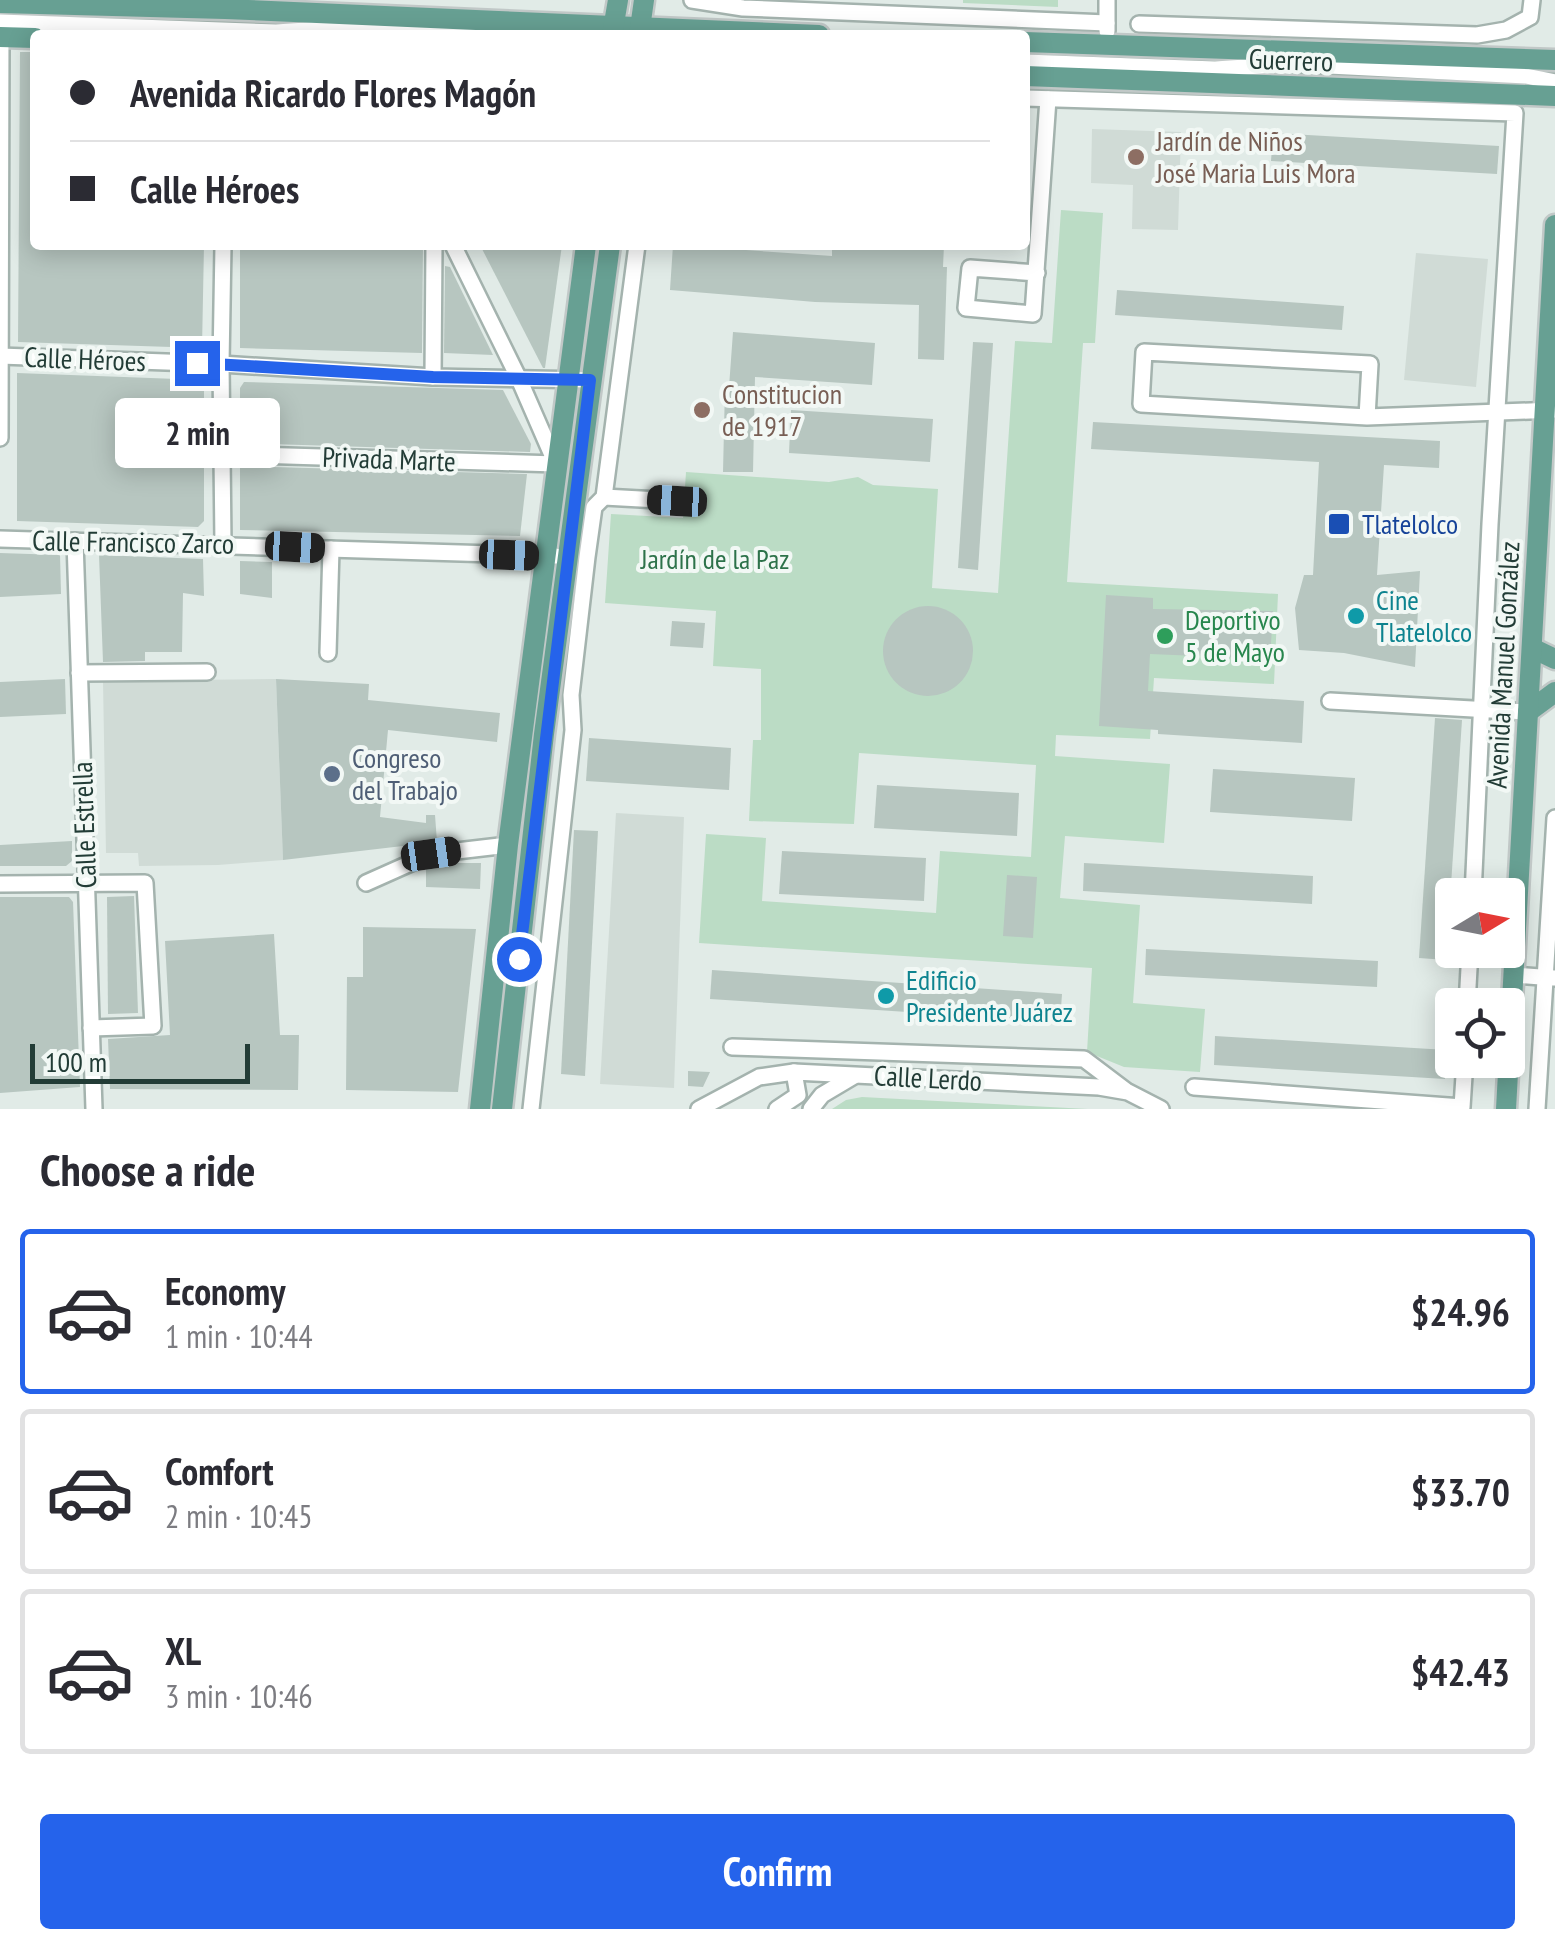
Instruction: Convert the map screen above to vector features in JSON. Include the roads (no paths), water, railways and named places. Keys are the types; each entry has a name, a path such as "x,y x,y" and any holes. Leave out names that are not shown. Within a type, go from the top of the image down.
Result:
{"main road":[{"path":"613,30 618,0"},
{"path":"640,30 644,0"},
{"path":"1,18 225,19 331,7 436,9 605,30"},
{"path":"1,18 30,35"},
{"name":"Guerrero","path":"1030,42 1107,44 1214,76 1555,96"},
{"name":"Guerrero","path":"1030,77 1181,94 1214,76 1555,60"},
{"name":"Avenida Manuel González","path":"1506,1109 1550,409 1555,225"},
{"path":"502,1109 566,556 586,250"},
{"path":"480,1109 508,845 556,464 609,250"},
{"path":"1532,648 1555,659"},
{"path":"1528,712 1555,692"}],"street":[{"path":"692,0 743,8 1107,23"},
{"path":"1107,0 1107,44"},
{"path":"1140,24 1478,35 1506,30 1530,17 1532,0"},
{"path":"0,438 1,18"},
{"path":"225,19 268,30"},
{"path":"1212,26 1214,76"},
{"path":"306,30 410,30"},
{"path":"1030,62 1214,76 1515,113 1473,878"},
{"path":"1214,76 1290,64 1526,76 1555,83"},
{"path":"1030,98 1181,94"},
{"path":"1036,273 970,268 966,308 1034,314 1048,99"},
{"path":"223,544 224,250"},
{"path":"433,377 434,250"},
{"path":"455,250 556,464"},
{"path":"531,1109 572,736 571,695 586,557 594,507 604,497 636,250"},
{"path":"1367,417 1370,364 1144,352 1141,404 1367,417 1550,409"},
{"name":"Calle Héroes","path":"0,356 433,377 579,380"},
{"name":"Privada Marte","path":"222,454 556,464"},
{"path":"604,497 677,501"},
{"name":"Calle Francisco Zarco","path":"0,539 566,556"},
{"name":"Calle Estrella","path":"75,541 94,1109"},
{"path":"328,652 331,549"},
{"path":"79,673 207,672"},
{"path":"1330,700 1528,712"},
{"path":"544,734 572,736"},
{"path":"1537,1109 1547,1075 1555,818"},
{"path":"366,883 431,854 508,845"},
{"path":"0,884 145,883 153,1026 91,1028"},
{"path":"1514,976 1550,978"},
{"path":"732,1046 1084,1058 1128,1092"},
{"path":"777,1109 798,1095 794,1072"},
{"name":"Calle Lerdo","path":"698,1109 759,1077 794,1072 1099,1086 1128,1092 1160,1109"},
{"path":"811,1109 834,1086 858,1074"},
{"path":"1194,1086 1462,1108 1463,1078"}],"place":[{"name":"Jardín de Niños José Maria Luis Mora","path":"1136,157"},
{"name":"Constitucion de 1917","path":"702,410"},
{"name":"Tlatelolco","path":"1339,524"},
{"name":"Cine Tlatelolco","path":"1356,616"},
{"name":"Deportivo 5 de Mayo","path":"1165,636"},
{"name":"Congreso del Trabajo","path":"332,774"},
{"name":"Edificio Presidente Juárez","path":"886,996"}],"park label":[{"name":"Jardín de la Paz","path":"715,559"}]}
